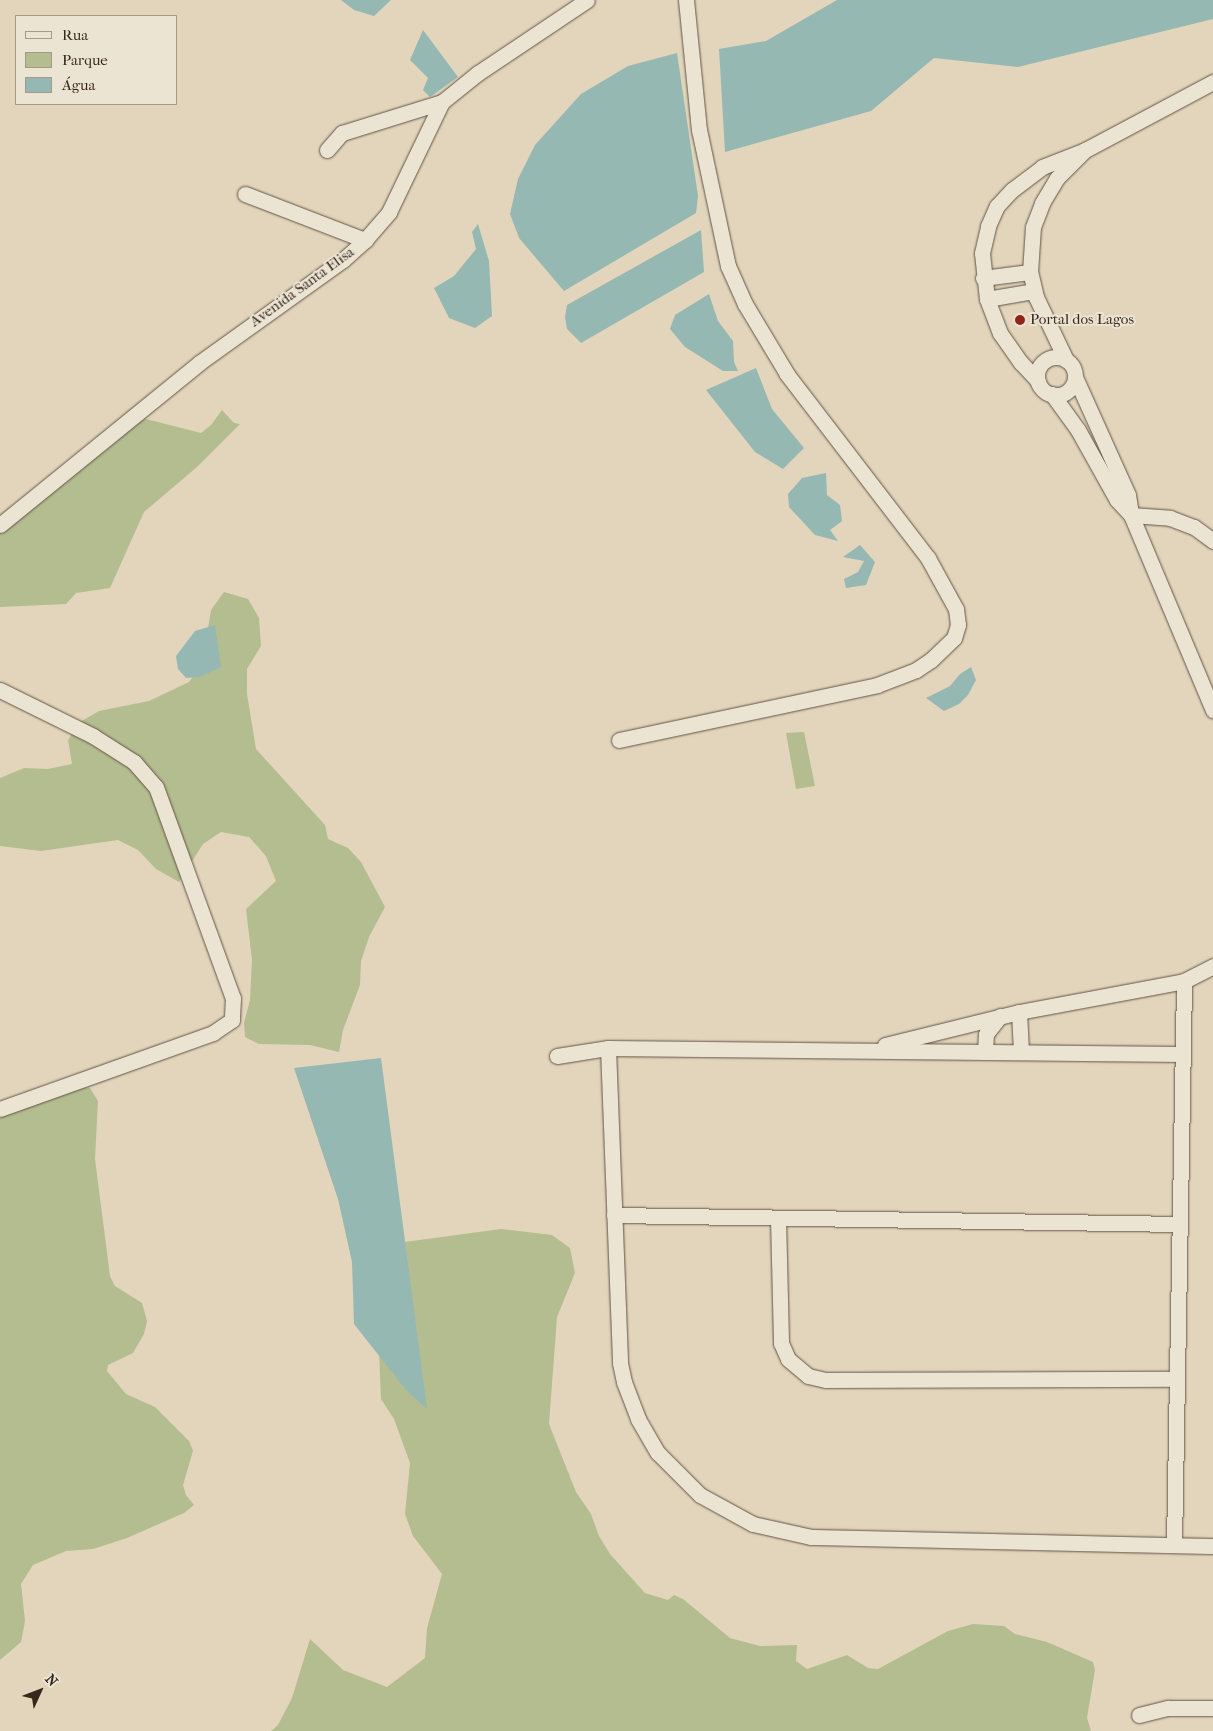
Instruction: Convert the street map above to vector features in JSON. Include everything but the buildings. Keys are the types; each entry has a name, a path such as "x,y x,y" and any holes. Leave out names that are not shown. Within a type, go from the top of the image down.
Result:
{"street":[{"name":"Avenida Santa Elisa","path":"0,525 199,364 343,260 365,240 389,212 442,102 486,68 587,0"},
{"path":"619,740 877,685 916,670 931,660 954,638 958,625 956,609 928,558 788,374 745,304 728,266 699,130 686,0"},
{"path":"1213,82 1085,150 1042,167 1012,190 997,206 988,226 982,252 983,278 987,299 1009,348 1052,394 1078,430 1116,500 1131,516 1170,518 1194,527 1213,541"},
{"path":"327,150 342,133 442,102"},
{"path":"1085,150 1057,178 1042,203 1031,241 1030,272 1034,291 1128,495 1131,516 1213,710"},
{"path":"245,194 365,240"},
{"path":"983,278 1030,272"},
{"path":"987,299 1034,291"},
{"path":"1038,381 1039,368 1047,359 1066,360"},
{"path":"1052,394 1064,392 1075,377"},
{"path":"0,690 93,736 134,762 156,787 234,998 232,1020 213,1033 0,1109"},
{"path":"864,1051 1000,1016 1184,981 1213,966"},
{"path":"1174,1545 1184,981"},
{"path":"1019,1012 1021,1052"},
{"path":"984,1052 986,1034 1000,1016"},
{"path":"556,1056 608,1048 1183,1054"},
{"path":"608,1048 620,1363 630,1401 647,1437 670,1468 717,1507 765,1528 811,1537 1213,1546"},
{"path":"614,1215 1180,1224"},
{"path":"778,1218 781,1343 793,1365 808,1376 826,1380 1177,1379"},
{"path":"1139,1715 1168,1708 1213,1708"}],"green space":[{"path":"222,410 234,423 240,424 197,467 144,512 110,588 76,593 66,604 0,607 0,529 134,422 146,419 201,433 211,425"},
{"path":"224,592 248,599 259,618 261,646 247,669 247,694 256,749 325,825 328,839 348,848 361,862 385,907 369,937 361,961 360,985 343,1030 339,1052 310,1045 259,1044 245,1037 244,1023 250,1000 252,960 246,909 276,881 266,856 249,837 221,832 203,844 179,882 156,869 138,850 118,840 41,851 0,846 0,778 24,768 48,769 72,764 68,740 80,722 99,711 149,701 189,682 202,664 211,610"},
{"path":"804,732 815,786 796,789 786,733"},
{"path":"81,1086 90,1088 98,1101 95,1159 110,1276 115,1286 142,1303 147,1321 144,1334 133,1353 108,1365 107,1371 126,1394 155,1407 189,1441 193,1451 183,1485 186,1495 194,1505 184,1513 127,1538 93,1549 66,1551 33,1565 21,1584 25,1621 21,1642 0,1660 0,1103"},
{"path":"501,1229 552,1235 570,1248 575,1273 557,1317 549,1424 576,1492 591,1514 599,1536 610,1554 645,1593 668,1600 674,1595 683,1599 730,1638 760,1646 797,1645 796,1661 807,1669 847,1655 868,1668 878,1669 948,1631 973,1624 1004,1626 1015,1634 1047,1642 1093,1662 1095,1670 1087,1718 1091,1731 271,1731 278,1725 292,1698 310,1639 343,1670 387,1687 425,1658 427,1628 442,1574 413,1536 405,1514 410,1463 394,1419 381,1399 377,1305 397,1243"}],"water":[{"path":"341,0 391,0 374,16 354,10"},
{"path":"837,0 1213,0 1213,19 1018,67 934,58 871,111 725,152 719,49 766,41"},
{"path":"423,30 458,77 430,97 423,90 428,78 410,60"},
{"path":"677,53 698,196 696,213 564,291 519,238 510,214 518,179 535,145 581,94 628,66"},
{"path":"478,224 489,261 492,316 475,328 449,318 434,288 454,276 476,249 472,232"},
{"path":"701,230 704,272 581,343 567,329 565,317 567,305"},
{"path":"709,294 718,321 733,341 734,362 738,371 723,371 685,347 670,329 675,315"},
{"path":"756,368 772,409 804,448 783,469 755,452 706,390"},
{"path":"826,473 827,495 840,505 842,521 830,530 838,541 815,535 789,507 788,494 802,478"},
{"path":"860,545 875,562 866,585 846,588 844,579 858,572 864,561 843,557"},
{"path":"215,625 221,667 200,677 186,678 178,669 176,656 195,631"},
{"path":"971,667 976,680 968,695 959,704 944,711 926,698 950,686 960,674"},
{"path":"381,1058 427,1409 406,1390 354,1324 352,1262 338,1199 294,1068"}],"place":[{"name":"Portal dos Lagos","path":"1020,320"}]}
